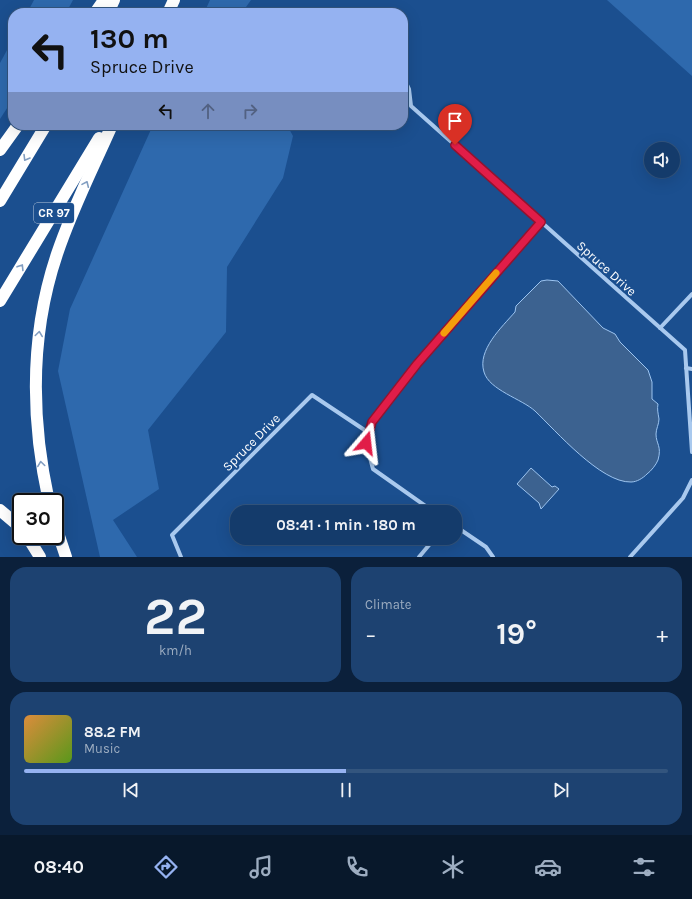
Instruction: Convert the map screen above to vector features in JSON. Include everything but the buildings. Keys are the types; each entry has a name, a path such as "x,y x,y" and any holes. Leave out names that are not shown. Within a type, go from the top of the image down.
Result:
{"highway":[{"path":"98,8 104,0"},
{"path":"0,150 14,130"},
{"path":"0,201 43,130"},
{"name":"CR 97","path":"0,300 50,221 103,130"},
{"path":"47,493 38,444 36,410 38,344 42,314 57,254 66,229 110,130"},
{"path":"0,510 12,520"},
{"path":"33,545 40,557"},
{"path":"62,545 66,557"}],"street":[{"name":"Spruce Drive","path":"408,87 411,106 685,350 692,452"},
{"path":"424,505 372,469 366,443 372,422 417,364 541,222"},
{"path":"660,328 692,294"},
{"path":"686,368 692,369"},
{"name":"Spruce Drive","path":"182,557 172,535 312,395 369,433"},
{"path":"630,557 683,498 691,483"},
{"path":"462,531 486,547 493,557"},
{"path":"419,557 429,545"}],"shaded area":[{"path":"34,0 73,0 69,8 30,8"},
{"path":"210,0 251,0 246,8 206,8"},
{"path":"607,0 692,0 692,76"},
{"path":"8,48 8,107 0,119 0,63"},
{"path":"151,130 290,130 293,136 283,178 227,267 226,332 148,430 159,489 113,520 137,557 100,557 58,371 70,309"},
{"path":"541,281 558,281 603,328 615,334 620,342 648,370 652,382 652,399 658,404 659,419 656,434 659,455 658,460 652,470 638,481 631,482 619,480 606,474 593,465 567,443 535,411 492,384 484,372 484,355 492,339 515,312 516,306"},
{"path":"531,468 552,487 555,486 559,489 541,509 539,503 517,484"}],"slow traffic":[{"path":"444,333 496,273"}],"route":[{"path":"366,443 372,422 417,364 541,222 455,145"}]}
